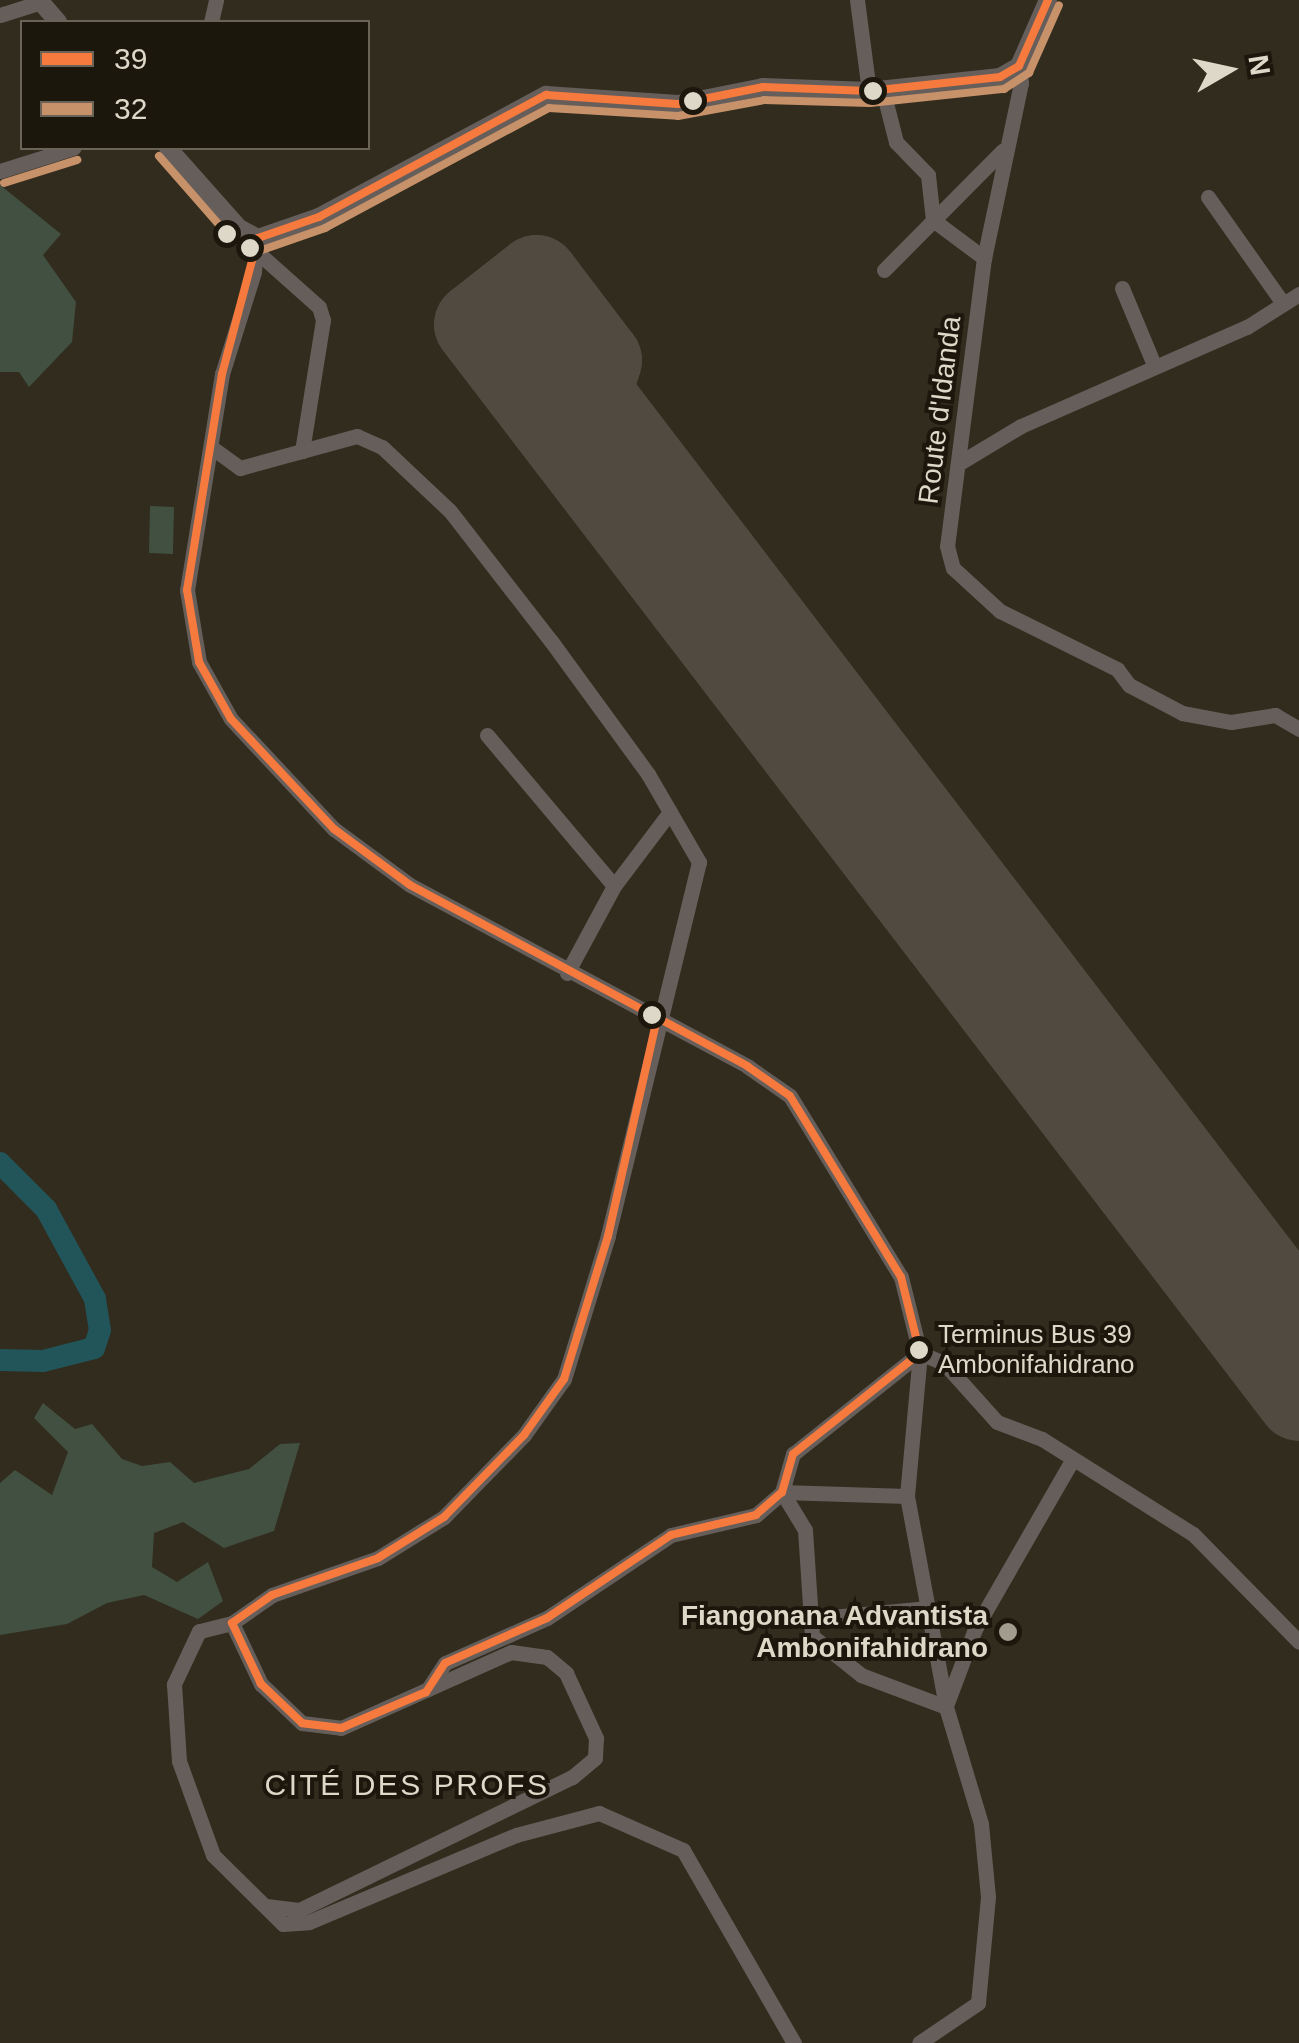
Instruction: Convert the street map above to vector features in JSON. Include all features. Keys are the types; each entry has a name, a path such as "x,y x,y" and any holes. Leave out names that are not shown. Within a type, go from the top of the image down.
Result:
{"street":[{"path":"857,0 876,91 896,142 928,175 933,220 984,258"},
{"path":"257,244 319,217 546,94 654,105 763,87 876,91 969,83 1019,66 1048,0"},
{"path":"0,15 40,1 56,20"},
{"name":"Route d'Idanda","path":"1019,66 1021,83 1002,151 984,258 948,546 953,568 1000,611 1117,669 1129,685 1182,713 1231,722 1275,714 1299,729"},
{"path":"0,171 67,150"},
{"path":"884,270 1002,151"},
{"path":"182,156 239,228 319,307 323,320 302,452"},
{"path":"1208,197 1282,302"},
{"path":"257,244 222,374 187,590 199,662 230,719 334,829 410,885 790,1096 901,1277 920,1353 907,1496 946,1706 982,1824 988,1898 978,2003 919,2043"},
{"path":"1122,288 1154,365"},
{"path":"961,462 1021,426 1247,326 1299,294"},
{"path":"212,448 240,468 357,436 382,446 450,511 670,812 699,862 657,1019 608,1236 564,1379 524,1435 444,1517 378,1558 272,1595 232,1623 199,1631 174,1684 179,1761 212,1854 245,1893 268,1906 283,1924 309,1922 516,1835 599,1813 684,1850 794,2043"},
{"path":"487,735 614,886"},
{"path":"567,973 614,886 670,812"},
{"path":"920,1353 944,1363 997,1422 1042,1439 1072,1462 1193,1534 1299,1642"},
{"path":"426,1692 445,1664 546,1618 672,1535 756,1515 782,1492 793,1454 920,1353"},
{"path":"946,1706 974,1628 1072,1462"},
{"path":"782,1492 907,1496"},
{"path":"782,1492 805,1530 812,1636 860,1675 946,1706"},
{"path":"810,1618 928,1608"},
{"path":"232,1623 261,1684 302,1723 341,1728 512,1652 547,1658 566,1673 596,1738 595,1758 572,1777 299,1910 268,1906"}],"green space":[{"path":"0,185 61,234 43,255 76,302 72,342 29,387 19,372 0,372"},
{"path":"150,506 174,507 173,554 149,553"},
{"path":"43,1403 75,1429 92,1424 122,1459 142,1466 170,1462 194,1483 249,1469 280,1444 300,1443 274,1531 224,1548 183,1522 154,1533 152,1567 177,1582 208,1562 223,1601 198,1619 144,1595 107,1603 67,1624 0,1635 0,1483 15,1470 52,1495 68,1452 34,1418"}],"waterway":[{"path":"0,1163 46,1209 95,1299 100,1330 94,1348 43,1361 0,1360"}],"runway":[{"path":"1299,1321 589,392 599,360 536,277 476,324 1299,1398"}],"transit line":[{"name":"39","path":"258,238 319,217 546,95 678,104 763,87 869,91 1000,77 1019,66 1048,0"},
{"name":"32","path":"262,250 325,228 549,108 678,116 764,100 870,103 1004,89 1029,73 1059,5"},
{"name":"32","path":"159,156 230,237 252,249"},
{"name":"32","path":"4,183 77,160"},
{"name":"39","path":"258,238 222,374 187,590 199,662 231,719 334,829 410,885 747,1066 790,1096 901,1277 920,1353 793,1454 782,1492 756,1515 671,1535 547,1618 445,1663 426,1692 341,1728 302,1723 261,1684 232,1623 272,1595 378,1558 444,1517 524,1435 564,1379 608,1236 657,1019"}],"place":[{"name":"Terminus Bus 39 Ambonifahidrano","path":"919,1350"},
{"name":"Fiangonana Advantista Ambonifahidrano","path":"1008,1632"}],"district":[{"name":"CITÉ DES PROFS","path":"407,1785"}]}
